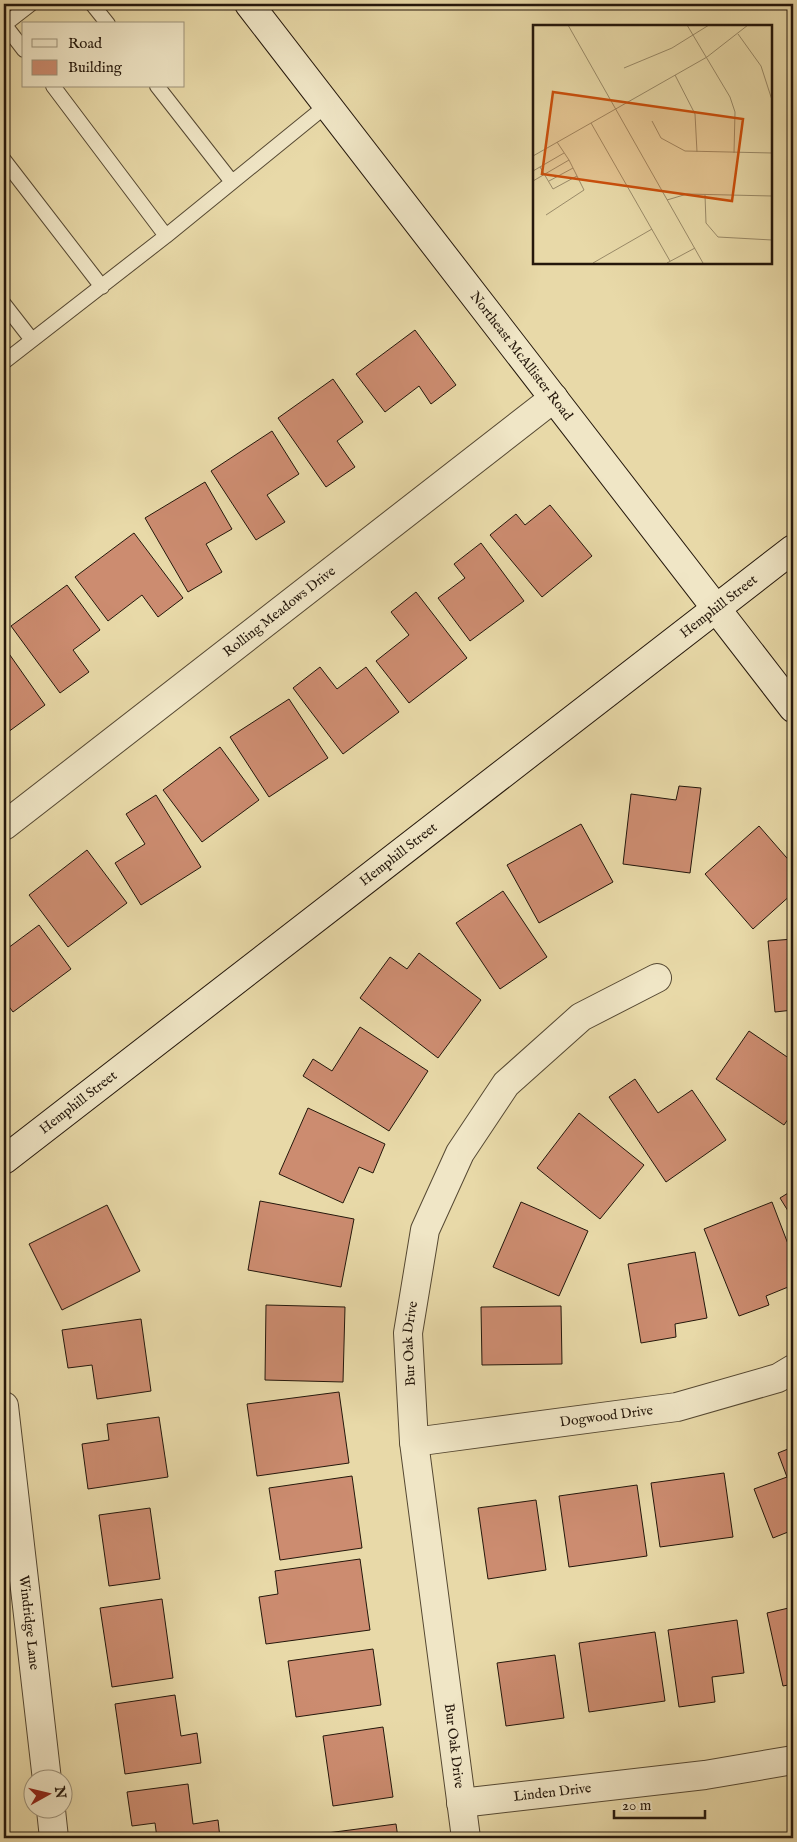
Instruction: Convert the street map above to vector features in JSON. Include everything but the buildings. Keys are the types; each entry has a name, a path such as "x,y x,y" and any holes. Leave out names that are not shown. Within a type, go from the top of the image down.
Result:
{"street":[{"name":"Northeast McAllister Road","path":"249,4 793,708"},
{"name":"Rolling Meadows Drive","path":"4,826 554,398"},
{"name":"Hemphill Street","path":"4,1160 793,549"},
{"name":"Bur Oak Drive","path":"466,1838 414,1442 408,1333 425,1230 460,1153 506,1084 581,1017 657,978"},
{"name":"Dogwood Drive","path":"414,1442 677,1407 778,1378 793,1369"},
{"name":"Windridge Lane","path":"4,1406 14,1584 45,1770"},
{"name":"Linden Drive","path":"461,1803 705,1775 793,1760"},
{"path":"52,1820 54,1838"}],"lane":[{"path":"22,48 4,25 31,4"},
{"path":"92,4 106,22"},
{"path":"54,88 166,236"},
{"path":"159,88 232,182"},
{"path":"4,362 102,287 327,105"},
{"path":"4,160 102,287"},
{"path":"4,304 32,340"}]}
